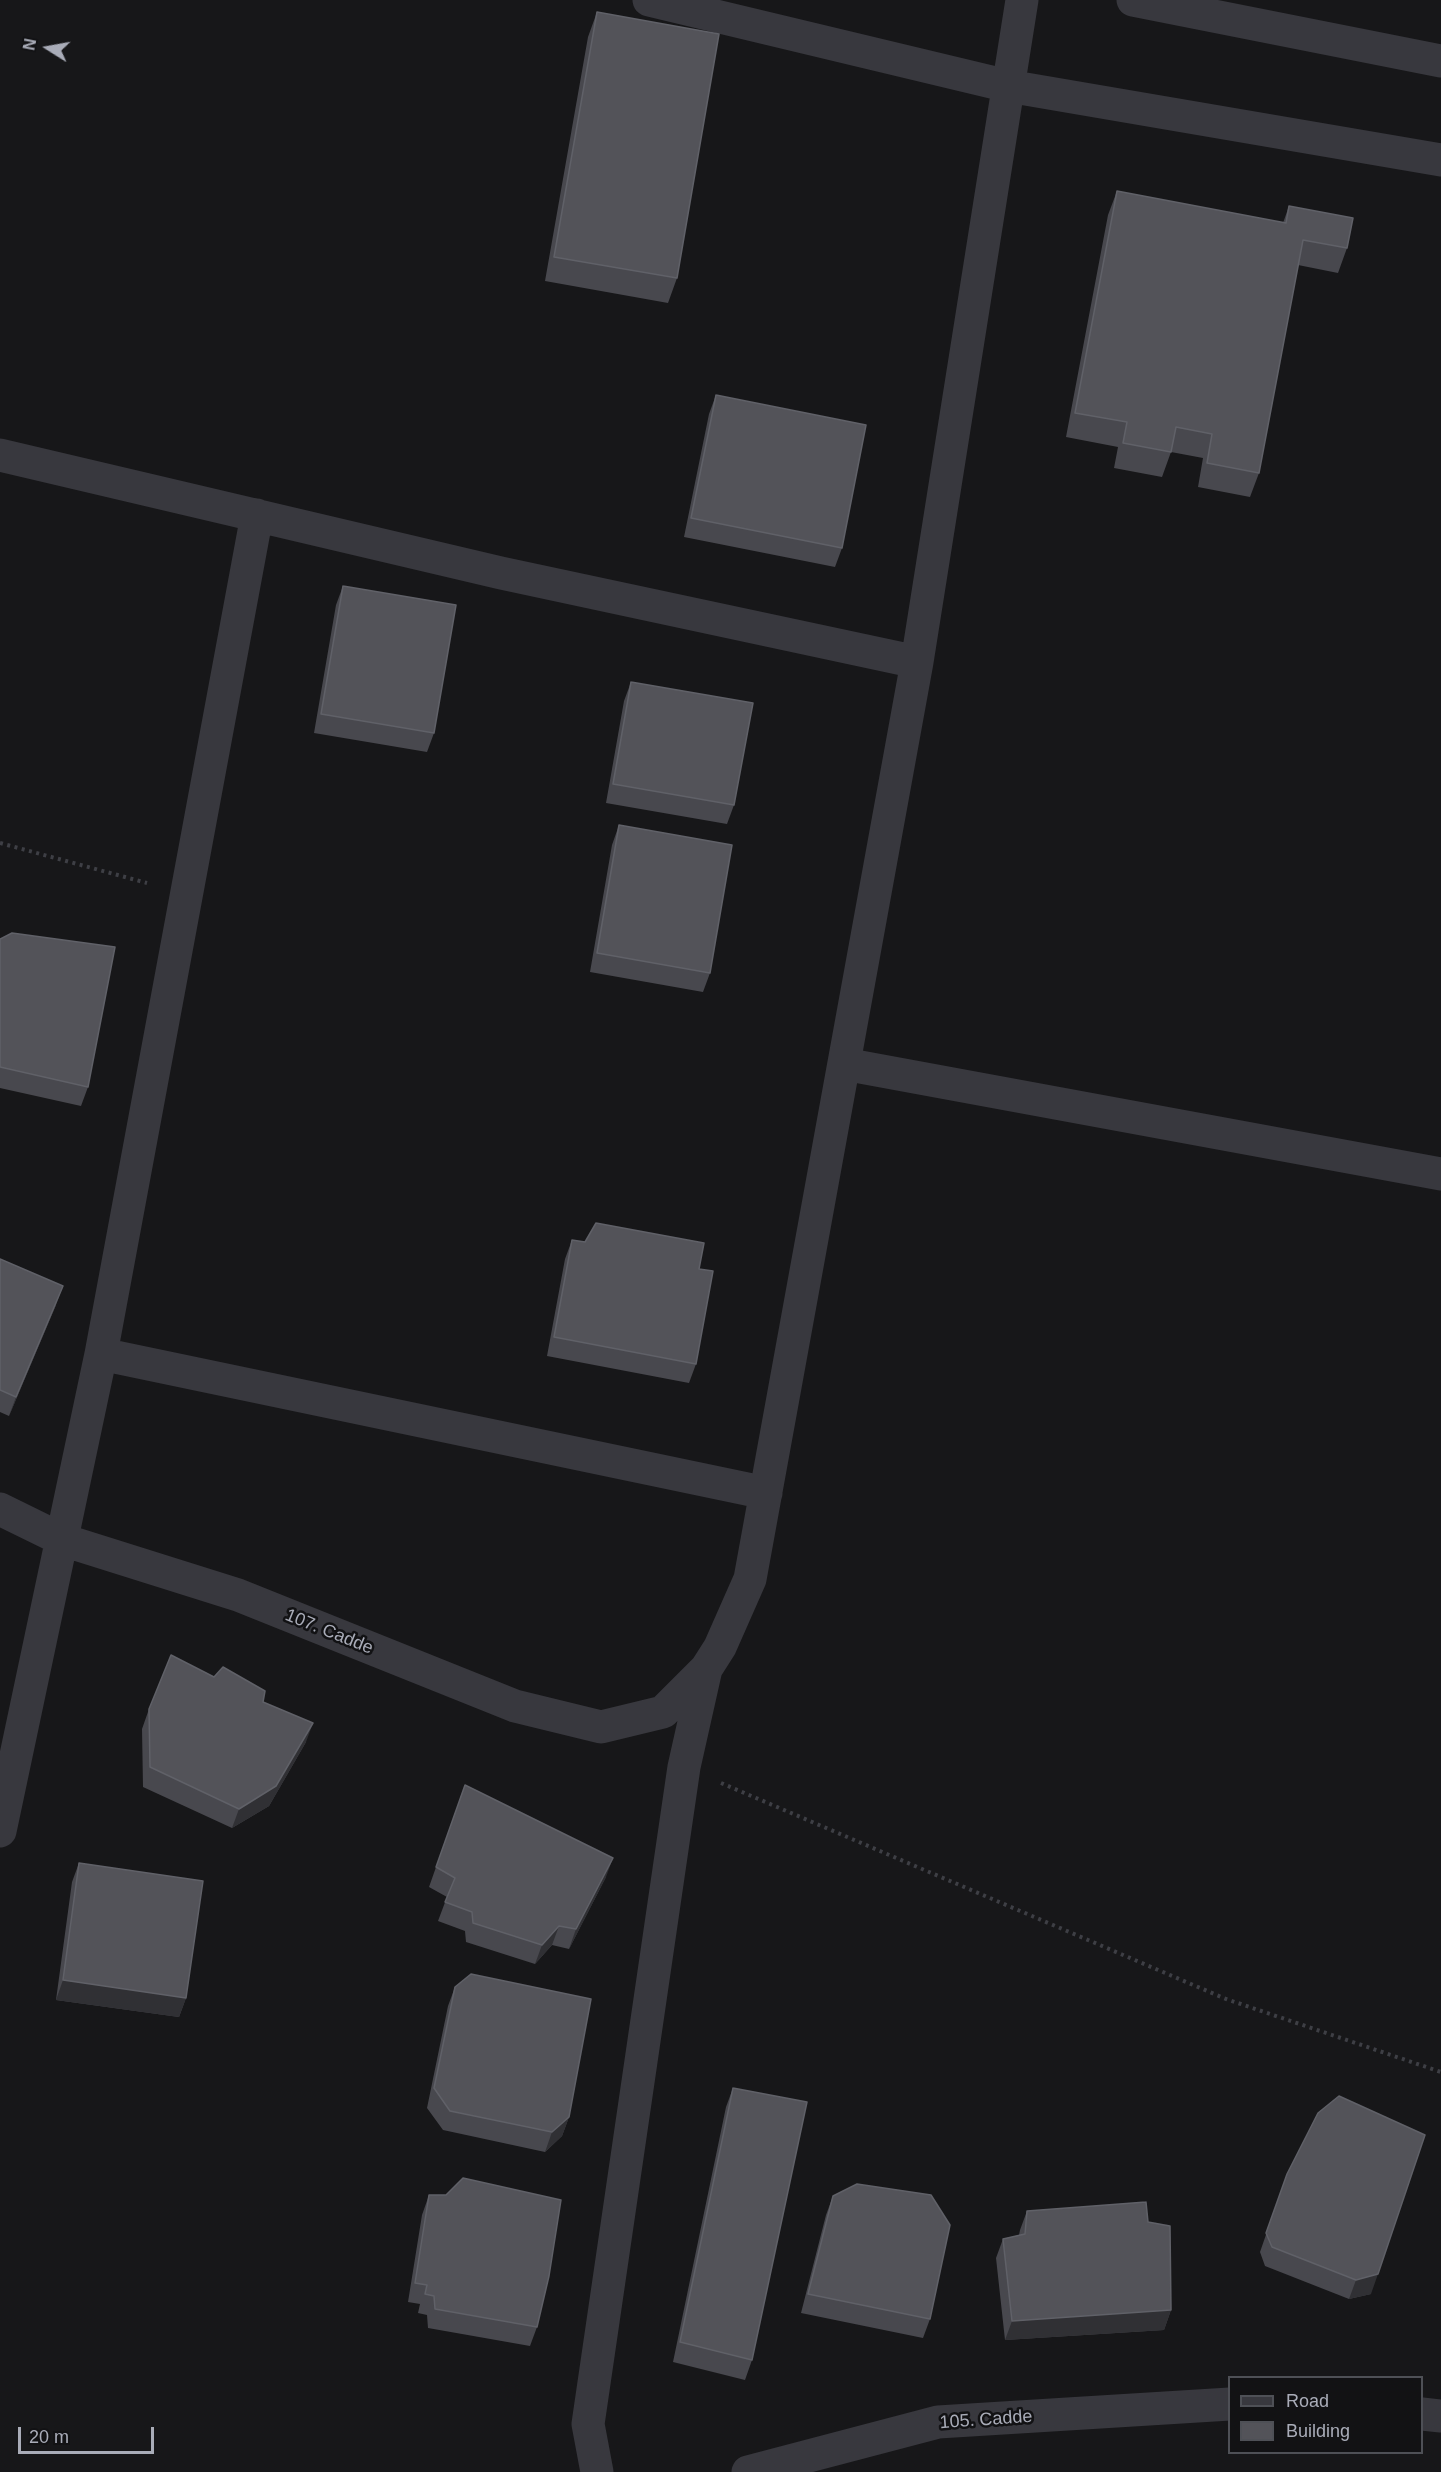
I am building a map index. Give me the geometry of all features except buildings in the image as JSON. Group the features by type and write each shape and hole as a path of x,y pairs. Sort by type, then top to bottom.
{"street":[{"path":"649,0 1008,86 1441,160"},
{"path":"597,2472 588,2424 684,1767 706,1669 720,1647 750,1579 917,662 1022,0"},
{"path":"1133,0 1441,61"},
{"path":"0,455 501,573 917,662"},
{"path":"0,1831 101,1354 258,515"},
{"path":"844,1064 1441,1174"},
{"path":"101,1354 766,1492"},
{"name":"107. Cadde","path":"0,1509 63,1540 237,1595 515,1706 601,1727 663,1712 706,1669"},
{"name":"105. Cadde","path":"748,2472 938,2422 1228,2404"},
{"path":"1423,2414 1441,2416"}],"path":[{"path":"0,843 186,893"},
{"path":"684,1767 1226,1999 1441,2072"}]}
